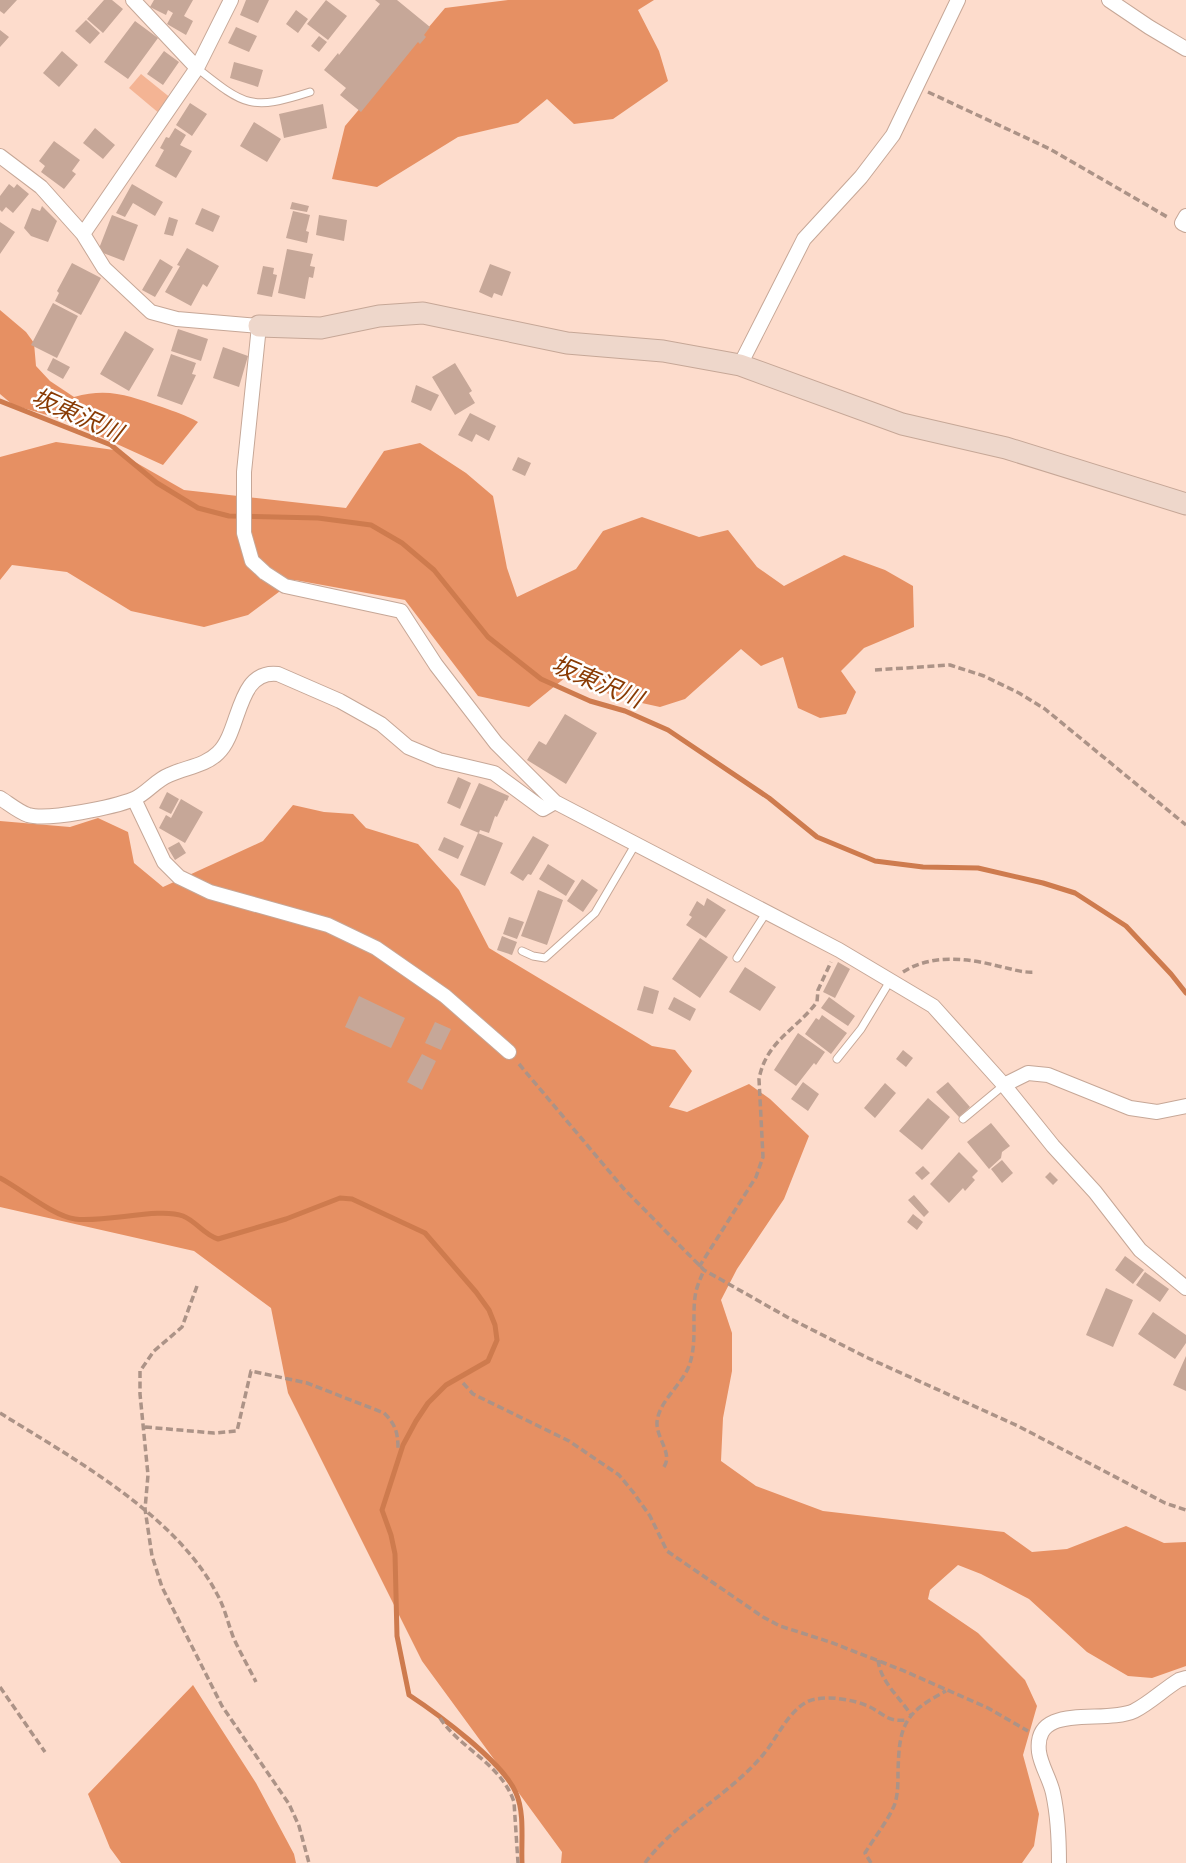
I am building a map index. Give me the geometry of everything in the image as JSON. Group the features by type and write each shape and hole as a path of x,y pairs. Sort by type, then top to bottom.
{"street":[{"path":"133,0 197,68"},
{"path":"83,234 197,68 231,0"},
{"path":"740,365 804,239 861,177 892,135 958,0"},
{"path":"1110,0 1186,49"},
{"path":"0,156 41,187 83,234 104,268 151,312 177,319 321,328 379,316 423,313 567,343 663,351 740,365 902,424 1006,448 1186,503"},
{"path":"259,326 244,472 244,533 253,561 285,586 401,611 436,666 496,743 555,802 839,950 933,1006 1004,1085 1052,1146 1095,1192 1140,1250 1186,1288"},
{"path":"0,798 28,815 63,817 134,799 167,775 204,762 222,750 249,688 259,676 269,673 278,674 340,701 381,724 408,747 439,760 494,773 543,809 555,802"},
{"path":"134,799 164,862 179,877 221,895 328,925 376,948 445,996 509,1052"},
{"path":"1004,1085 1028,1073 1048,1075 1130,1108 1157,1112 1186,1106"},
{"path":"1059,1863 1058,1824 1053,1793 1039,1755 1039,1738 1048,1724 1063,1718 1104,1718 1134,1711 1186,1678"}],"lane":[{"path":"197,68 233,97 250,104 277,103 310,92"},
{"path":"522,951 545,958 558,948 595,913 635,845"},
{"path":"737,958 766,913"},
{"path":"836,1059 861,1029 890,981"},
{"path":"963,1119 1004,1085"}],"path":[{"path":"917,86 1050,149 1167,217 1185,221"},
{"path":"875,670 950,666 984,676 1019,693 1045,709 1186,825"},
{"path":"699,1267 756,1177 763,1157 759,1079 761,1069 777,1040 817,1002 818,990 839,950"},
{"path":"890,981 912,966 941,959 967,959 1022,973 1035,972"},
{"path":"509,1052 624,1189 699,1267 786,1317 868,1358 1018,1426 1165,1503 1186,1510"},
{"path":"664,1468 668,1455 657,1429 658,1412 689,1366 695,1338 696,1291 704,1270"},
{"path":"197,1286 182,1326 154,1351 140,1371 148,1475 145,1510 152,1556 162,1587 222,1706 289,1804 299,1826 309,1863"},
{"path":"145,1427 214,1433 237,1431 251,1371 307,1383 384,1413 393,1422 398,1435 398,1448"},
{"path":"463,1383 473,1394 569,1441 619,1475 650,1517 667,1551 731,1596 780,1626 878,1660 988,1708 1039,1738"},
{"path":"0,1413 64,1453 145,1510 177,1539 217,1592 228,1616 233,1637 256,1682"},
{"path":"878,1660 884,1681 900,1697 911,1715"},
{"path":"0,1687 45,1752"},
{"path":"871,1863 865,1853 894,1805 898,1785 899,1740 907,1720 919,1705 947,1690"},
{"path":"645,1863 672,1831 746,1772 804,1703 813,1699 831,1698 863,1704 890,1720 907,1720"},
{"path":"440,1718 500,1777 511,1792 518,1863"}],"shaded area":[{"path":"508,0 654,0 638,10 659,51 668,81 613,119 574,124 547,99 518,123 458,137 377,187 332,179 345,126 445,8"},
{"path":"141,74 172,99 160,114 129,88"},
{"path":"0,310 26,332 34,343 36,366 50,381 74,397 98,393 119,394 185,415 198,422 163,465 64,420 13,405 0,394"},
{"path":"56,442 114,450 184,490 346,508 384,451 420,443 466,473 493,496 507,568 517,597 576,569 603,531 642,517 699,537 728,530 757,567 784,586 844,555 885,570 913,586 914,627 864,648 841,671 856,692 846,714 820,718 798,708 783,657 761,666 741,649 685,699 660,707 619,698 566,677 529,707 478,696 405,600 295,580 248,615 204,627 131,611 67,572 12,565 0,580 0,457"},
{"path":"293,805 324,812 353,814 366,828 418,844 459,890 489,948 652,1046 675,1050 692,1071 669,1107 687,1112 749,1084 770,1099 809,1136 784,1199 737,1269 721,1300 732,1333 732,1371 723,1418 721,1461 756,1486 823,1511 1004,1532 1032,1552 1067,1549 1126,1526 1164,1543 1186,1542 1186,1666 1152,1678 1128,1676 1087,1652 1029,1599 981,1574 958,1565 930,1590 928,1599 978,1633 1025,1680 1037,1706 1023,1755 1039,1814 1034,1846 1022,1863 561,1863 562,1852 422,1661 288,1393 271,1308 194,1251 0,1207 0,821 70,827 98,818 128,832 134,863 163,887 263,841"},
{"path":"193,1685 256,1783 294,1854 296,1863 121,1863 110,1848 88,1794"}],"building":[{"path":"0,0 17,0 4,14 0,11"},
{"path":"104,0 112,0 123,9 103,33 87,19"},
{"path":"154,0 193,0 184,16 193,21 186,35 167,24 173,13 168,10 166,15 150,7"},
{"path":"246,0 269,0 258,23 240,15"},
{"path":"326,0 347,16 328,40 307,24"},
{"path":"375,0 397,0 430,27 424,35 426,37 420,44 418,42 361,112 340,95 346,88 324,70 380,4"},
{"path":"296,10 308,19 298,33 286,24"},
{"path":"86,20 100,33 90,44 75,31"},
{"path":"135,21 158,38 128,79 104,62"},
{"path":"236,27 257,36 249,52 228,43"},
{"path":"0,30 9,37 0,47"},
{"path":"319,36 327,42 319,52 311,46"},
{"path":"62,51 78,65 59,87 43,73"},
{"path":"164,51 179,62 163,85 147,74"},
{"path":"234,62 263,70 258,87 230,78"},
{"path":"190,103 207,114 192,136 176,125"},
{"path":"323,104 327,128 284,138 279,114"},
{"path":"254,122 281,139 267,162 240,146"},
{"path":"95,128 115,145 103,159 83,143"},
{"path":"175,128 186,135 180,145 192,151 176,178 155,166 164,150 160,148"},
{"path":"54,141 80,160 72,171 76,174 64,189 41,172 45,166 39,161"},
{"path":"9,184 14,188 17,184 29,194 13,213 6,207 2,212 0,210 0,196"},
{"path":"132,184 163,202 155,216 133,203 125,217 116,213"},
{"path":"292,202 309,206 307,212 290,209"},
{"path":"42,206 57,221 48,242 31,236 24,228 32,208 40,211"},
{"path":"202,208 220,216 213,232 195,224"},
{"path":"293,211 310,215 306,231 309,232 307,243 286,238"},
{"path":"112,215 138,225 124,261 98,251"},
{"path":"319,215 347,220 344,241 316,235"},
{"path":"169,217 178,220 173,236 164,234"},
{"path":"0,222 15,232 0,254"},
{"path":"187,248 219,266 207,287 203,284 191,306 165,292"},
{"path":"287,249 313,254 310,266 315,267 313,278 309,277 305,299 278,293"},
{"path":"160,259 173,267 155,297 142,290"},
{"path":"72,263 101,278 81,315 55,301 59,293 57,291"},
{"path":"490,264 511,272 502,296 494,293 492,298 479,292"},
{"path":"263,266 274,268 273,274 277,275 272,297 257,294"},
{"path":"53,303 78,316 57,358 31,345"},
{"path":"178,329 208,339 201,361 171,351"},
{"path":"125,331 154,349 129,391 100,374"},
{"path":"223,347 248,356 239,387 213,378"},
{"path":"171,354 196,363 192,374 196,375 182,405 157,396"},
{"path":"53,358 70,367 63,379 47,370"},
{"path":"455,363 472,391 469,393 475,403 455,415 432,377"},
{"path":"416,385 439,395 431,411 411,402"},
{"path":"470,413 496,426 489,441 476,434 472,442 458,435"},
{"path":"518,457 531,463 525,476 512,470"},
{"path":"565,714 597,733 566,784 527,760 539,741 546,745"},
{"path":"458,777 471,783 460,809 447,803"},
{"path":"479,783 509,796 497,817 495,816 489,833 480,830 479,833 460,825"},
{"path":"167,792 179,799 171,814 159,808"},
{"path":"181,799 203,812 185,843 159,828 166,815 171,818"},
{"path":"478,833 503,843 485,886 460,875"},
{"path":"533,836 549,845 531,875 528,874 523,881 510,873"},
{"path":"444,837 464,846 458,859 438,850"},
{"path":"179,842 186,853 175,860 168,848"},
{"path":"548,864 575,881 566,896 539,879"},
{"path":"582,879 598,890 583,912 567,901"},
{"path":"538,890 563,900 547,945 521,936"},
{"path":"707,898 726,910 706,938 686,925 692,917 689,915 697,901 704,906"},
{"path":"509,917 524,922 517,939 503,934"},
{"path":"502,936 517,942 512,955 497,950"},
{"path":"700,938 728,957 700,998 672,979"},
{"path":"838,962 850,969 835,998 823,992"},
{"path":"745,967 776,987 760,1011 729,992"},
{"path":"644,986 659,991 653,1014 637,1010"},
{"path":"359,996 405,1018 391,1048 345,1027"},
{"path":"674,997 696,1009 690,1021 668,1009"},
{"path":"829,997 855,1016 848,1026 821,1008"},
{"path":"822,1015 847,1033 831,1054 805,1034 816,1018 819,1020"},
{"path":"435,1022 451,1029 441,1050 425,1043"},
{"path":"798,1033 825,1052 796,1086 774,1070"},
{"path":"903,1050 913,1058 906,1067 896,1059"},
{"path":"422,1054 436,1061 422,1090 407,1082"},
{"path":"803,1082 819,1094 808,1111 791,1099"},
{"path":"948,1082 970,1107 959,1117 936,1092"},
{"path":"885,1083 896,1093 875,1118 864,1108"},
{"path":"928,1098 950,1117 922,1150 899,1131"},
{"path":"991,1123 1010,1146 989,1169 967,1142"},
{"path":"959,1152 978,1171 972,1177 975,1180 949,1203 930,1184"},
{"path":"1002,1160 1013,1173 1002,1183 991,1169"},
{"path":"923,1166 930,1173 922,1180 915,1173"},
{"path":"1050,1172 1058,1180 1053,1185 1045,1177"},
{"path":"914,1195 929,1212 924,1217 908,1200"},
{"path":"913,1214 923,1222 917,1230 907,1222"},
{"path":"1125,1256 1144,1270 1133,1284 1115,1270"},
{"path":"1145,1272 1169,1289 1160,1302 1136,1285"},
{"path":"1106,1288 1133,1300 1113,1347 1086,1335"},
{"path":"1153,1312 1186,1335 1186,1343 1175,1359 1138,1334"},
{"path":"1186,1356 1186,1391 1173,1385"}],"waterway":[{"name":"坂東沢川","path":"0,401 111,445 157,483 198,508 229,516 318,518 371,525 402,543 434,570 488,637 541,679 590,701 625,711 668,730 769,798 817,837 875,861 923,867 978,868 1075,893 1126,926 1186,993"},
{"path":"0,1178 66,1217 87,1220 173,1214 188,1218 218,1239 286,1219 340,1198 352,1199 425,1233 476,1292 489,1310 495,1325 497,1340 488,1361 446,1385 428,1403 403,1445 382,1510 395,1554 397,1636 409,1695 468,1739 509,1781 521,1809 522,1863"}]}
